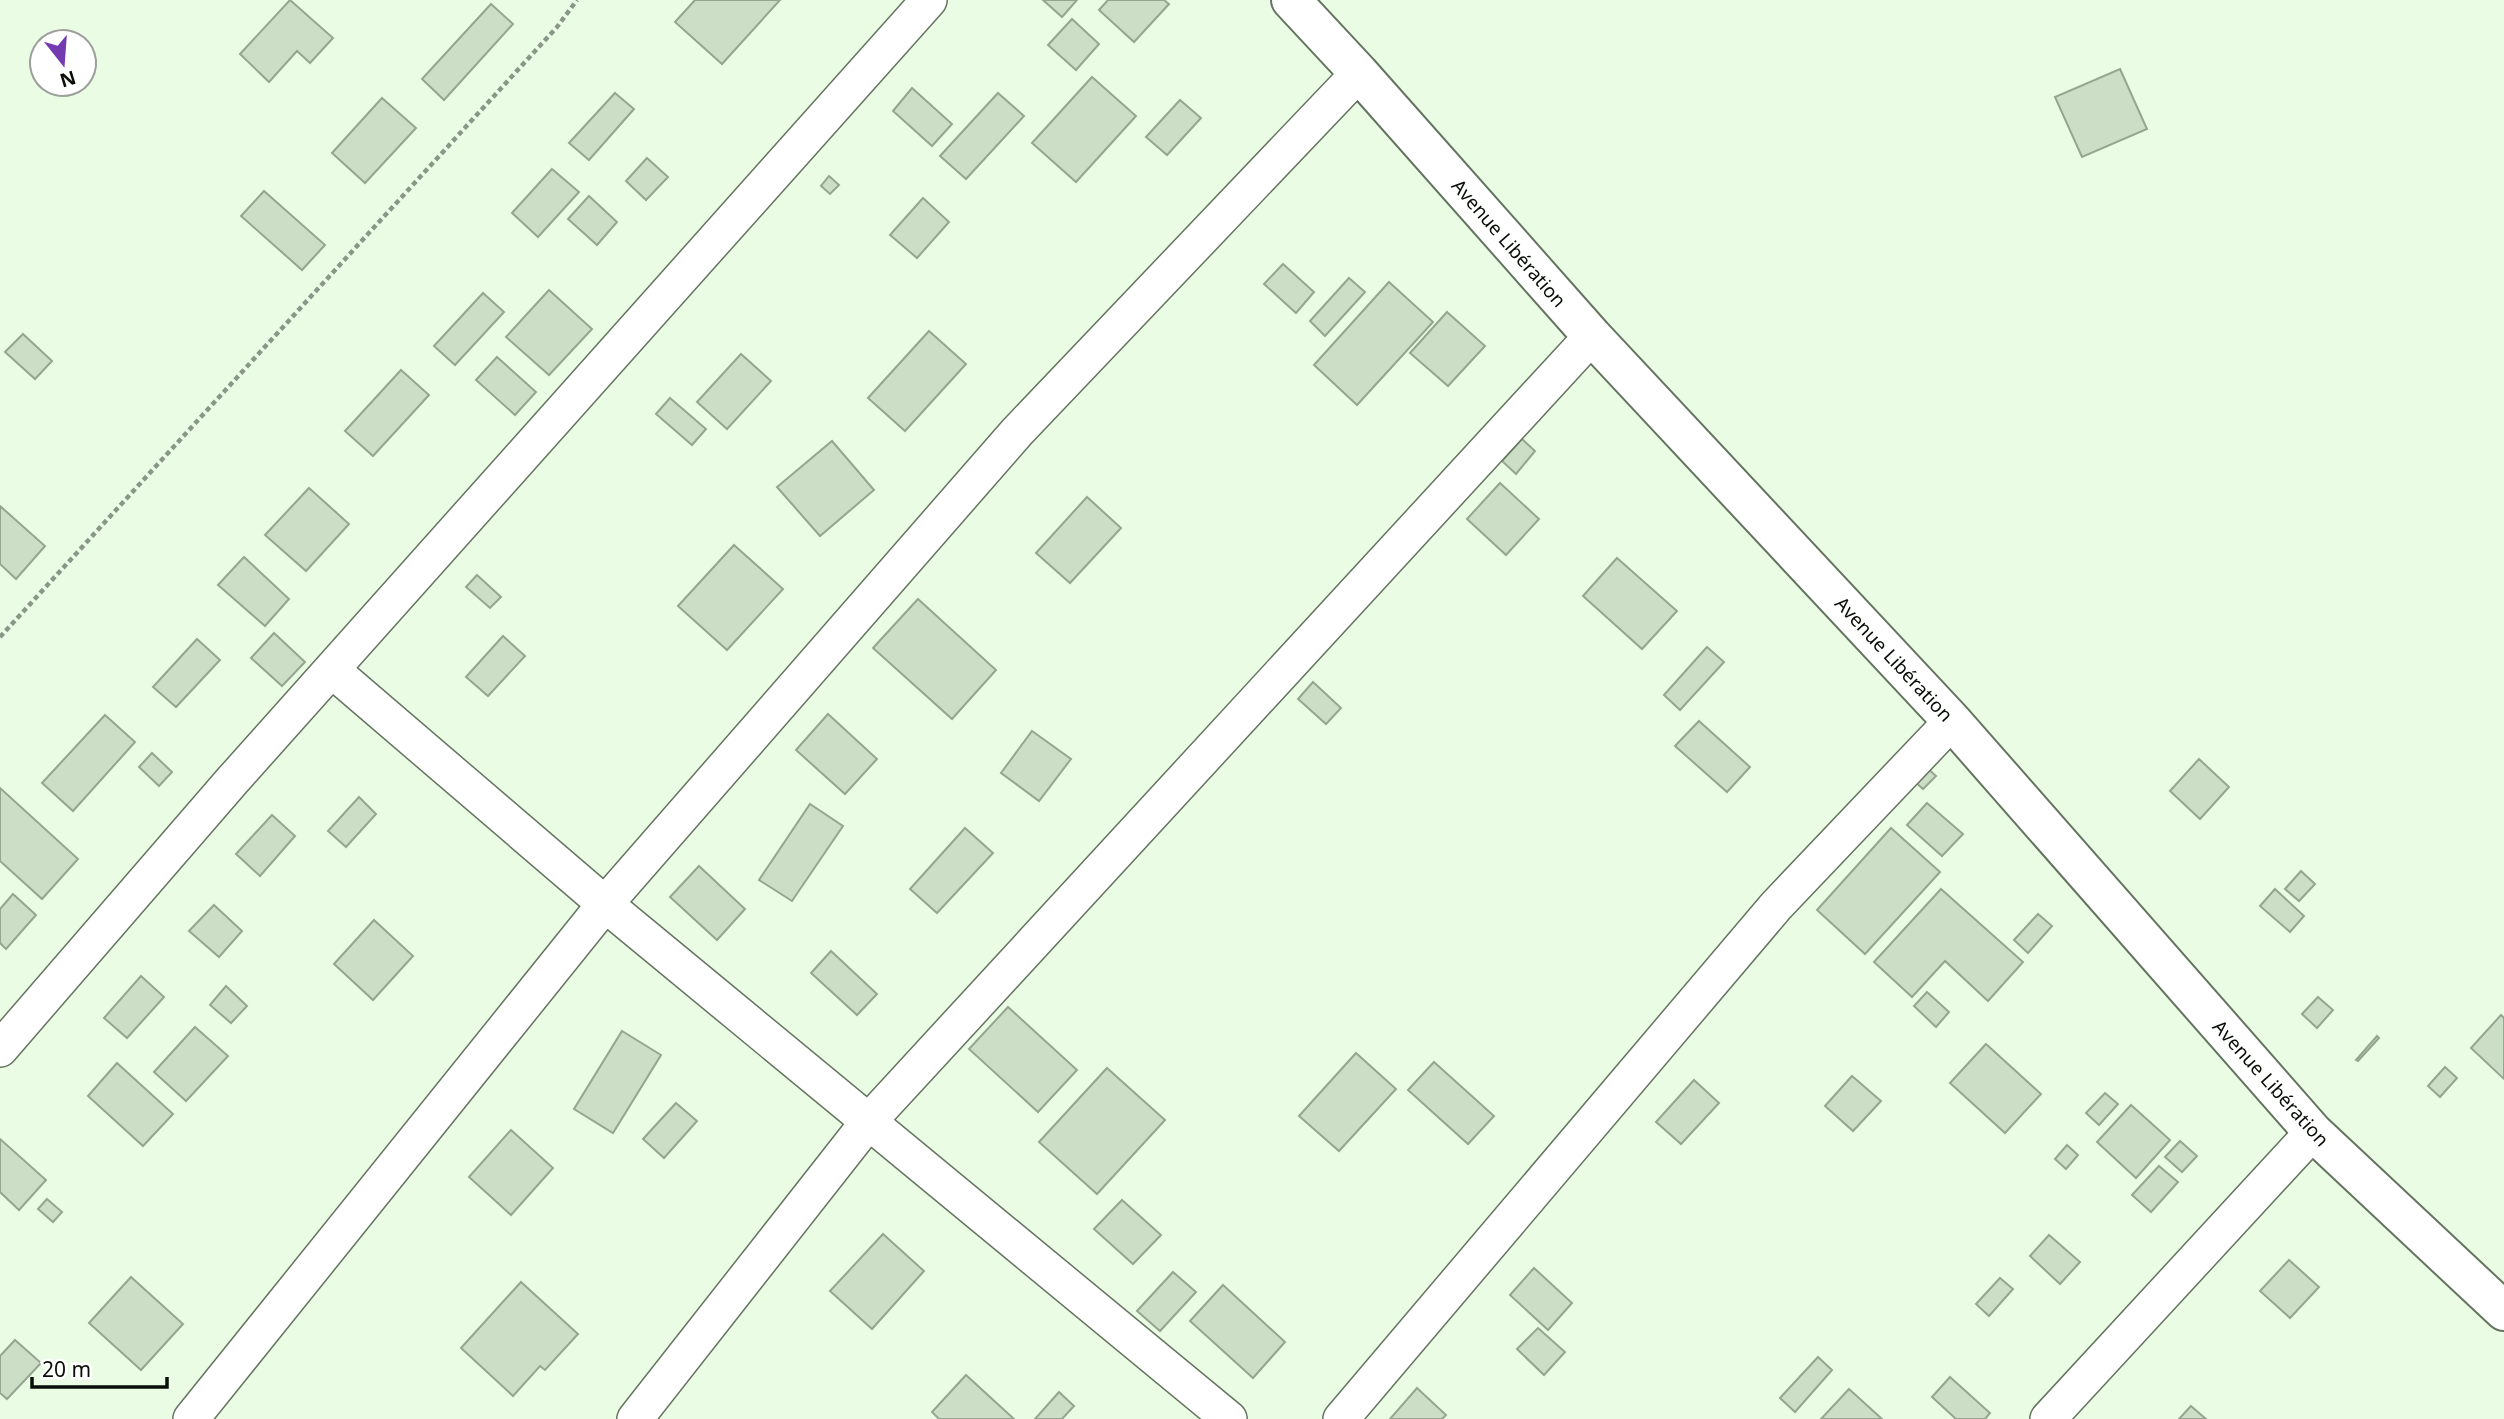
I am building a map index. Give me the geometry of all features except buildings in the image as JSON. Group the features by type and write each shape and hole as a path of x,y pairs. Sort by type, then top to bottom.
{"street":[{"path":"0,1049 331,670 929,0"},
{"name":"Avenue Libération","path":"1291,0 1592,336 1952,721 2313,1132 2504,1311"},
{"path":"191,1419 605,904 1017,432 1359,73"},
{"path":"635,1419 869,1121 1592,336"},
{"path":"331,670 605,904 1229,1419"},
{"path":"1341,1419 1776,906 1952,721"},
{"path":"2048,1419 2313,1132"}],"path":[{"path":"0,637 558,27 578,0"}]}
